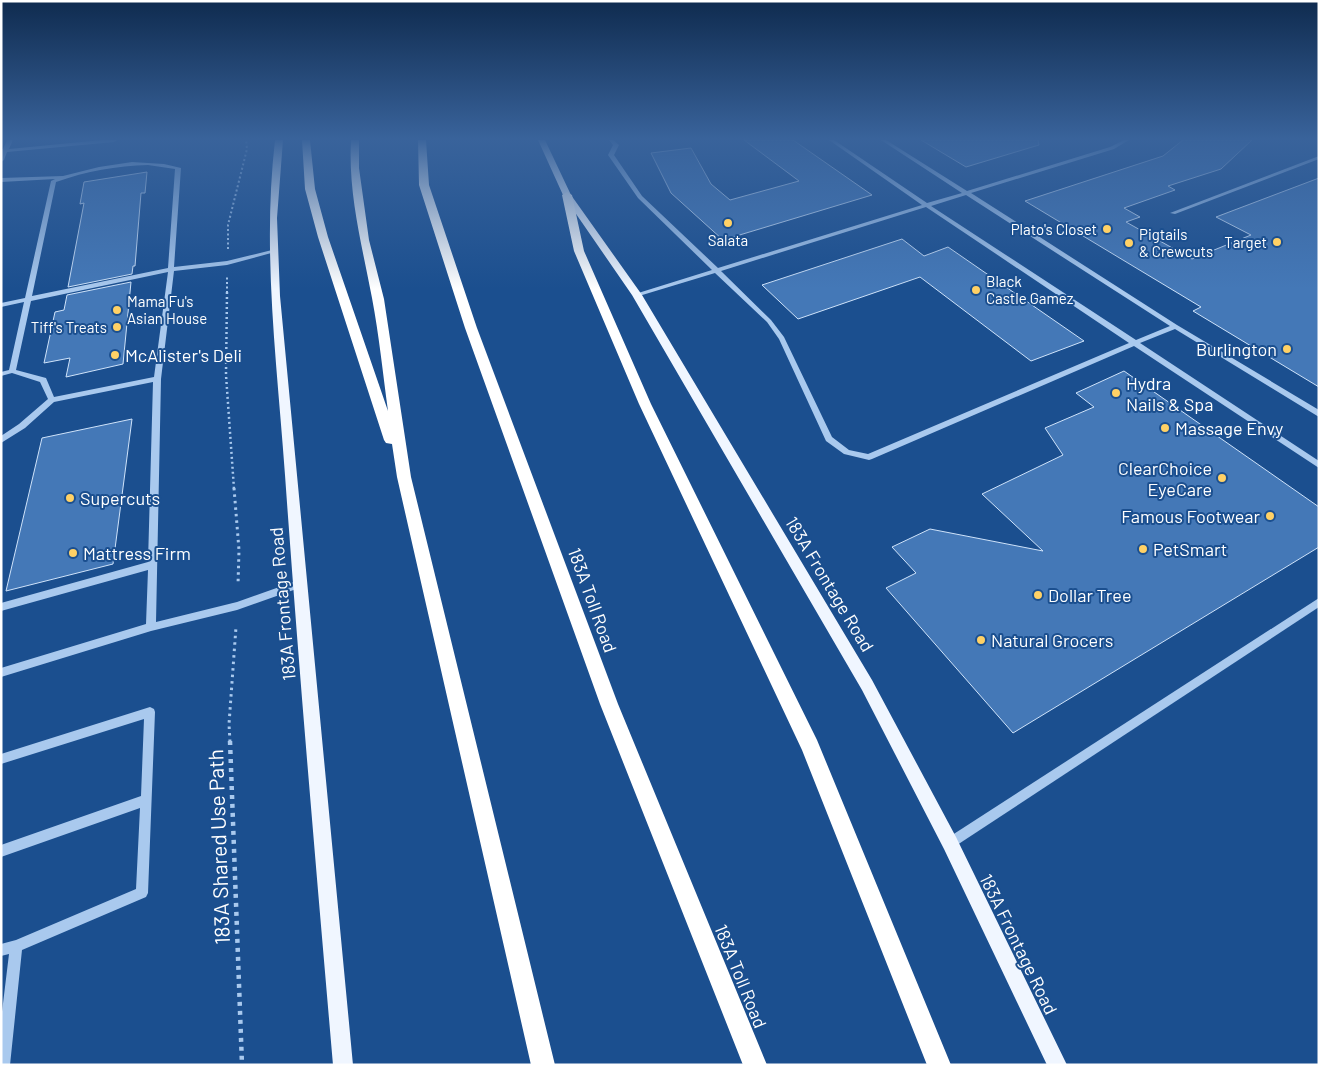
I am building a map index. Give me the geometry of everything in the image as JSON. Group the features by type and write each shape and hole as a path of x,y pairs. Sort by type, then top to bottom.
{"highway":[{"path":"310,190 323,237 404,478"},
{"path":"357,190 378,299 404,478 543,1065"},
{"name":"183A Toll Road","path":"426,190 471,328 609,704 755,1065"},
{"path":"567,195 579,251 645,404 810,746 939,1065"}],"main road":[{"name":"183A Frontage Road","path":"276,190 272,252 299,584 343,1065"},
{"name":"183A Frontage Road","path":"565,190 638,295 867,685 950,844 1057,1065"}],"lane":[{"path":"12,371 52,190"},
{"path":"151,627 157,379 171,269 176,190"},
{"path":"635,190 716,271 769,320 782,339 830,439 847,452 870,457 1175,326"},
{"path":"905,190 1319,465"},
{"path":"962,190 1175,326 1319,414"},
{"path":"638,295 973,190"},
{"path":"1173,213 1234,190"},
{"path":"1,305 171,269 227,262 272,252"},
{"path":"1,374 12,371 43,380 52,400"},
{"path":"1,440 22,426 52,400 157,379"},
{"path":"1,607 152,565"},
{"path":"1,673 151,627 237,606 299,584"},
{"path":"950,844 1319,602"},
{"path":"1,759 150,712 142,893 16,946 1,950"},
{"path":"1,852 146,800"},
{"path":"3,1065 16,946"}],"path":[{"path":"228,254 228,225 237,190"},
{"path":"227,271 226,375 239,550 238,585"},
{"name":"183A Shared Use Path","path":"236,627 229,724 242,1065"}],"building":[{"path":"83,190 145,190 145,193 141,193 135,266 133,266 132,274 68,287 84,203 80,204"},
{"path":"669,190 718,190 730,200 767,190 864,190 872,195 723,240"},
{"path":"1060,190 1175,190 1124,208 1140,217 1126,222 1192,259 1251,235 1216,217 1288,190 1319,190 1319,387 1193,311 1201,307 1025,201"},
{"path":"902,239 924,256 948,247 1084,341 1031,361 920,277 798,319 762,285"},
{"path":"131,282 123,364 66,377 70,358 44,363 55,312 64,310 67,295"},
{"path":"1124,371 1319,507 1319,547 1013,733 886,588 916,573 892,547 930,529 1043,551 982,494 1063,455 1045,428 1094,407 1076,393"},
{"path":"132,419 113,564 6,591 42,438"}],"place":[{"name":"Salata","path":"728,223"},
{"name":"Plato's Closet","path":"1107,229"},
{"name":"Target","path":"1277,242"},
{"name":"Pigtails & Crewcuts","path":"1129,243"},
{"name":"Black Castle Gamez","path":"976,290"},
{"name":"Mama Fu's Asian House","path":"117,310"},
{"name":"Tiff's Treats","path":"117,327"},
{"name":"Burlington","path":"1287,349"},
{"name":"McAlister's Deli","path":"115,355"},
{"name":"Hydra Nails & Spa","path":"1116,393"},
{"name":"Massage Envy","path":"1165,428"},
{"name":"ClearChoice EyeCare","path":"1222,478"},
{"name":"Supercuts","path":"70,498"},
{"name":"Famous Footwear","path":"1270,516"},
{"name":"PetSmart","path":"1143,549"},
{"name":"Mattress Firm","path":"73,553"},
{"name":"Dollar Tree","path":"1038,595"},
{"name":"Natural Grocers","path":"981,640"}]}
